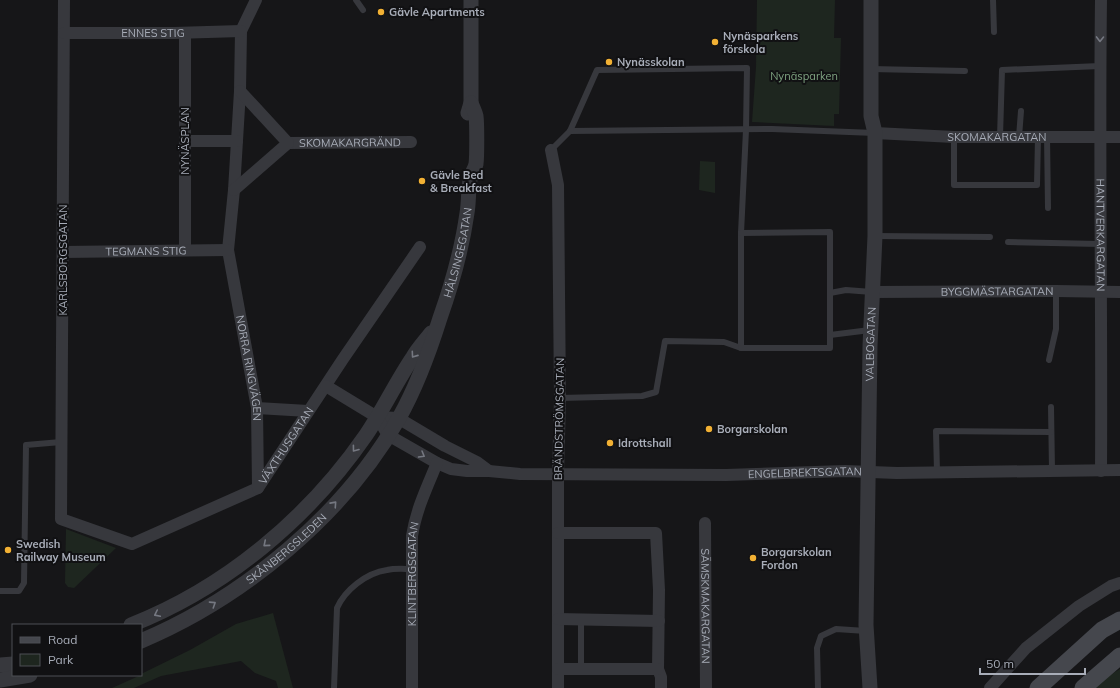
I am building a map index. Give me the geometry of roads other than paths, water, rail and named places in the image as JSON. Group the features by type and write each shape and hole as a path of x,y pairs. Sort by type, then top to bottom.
{"main road":[{"path":"1038,688 1102,630 1120,620"},
{"path":"1083,688 1120,656"}],"street":[{"name":"KARLSBORGSGATAN","path":"61,519 64,0"},
{"path":"228,250 234,190 240,91 241,31 256,0"},
{"name":"HÄLSINGEGATAN","path":"398,418 426,362 460,251 469,200 470,179 466,162 467,117 471,104 471,0"},
{"name":"VALBOGATAN","path":"870,688 866,631 871,330 875,236 875,133 871,116 871,0"},
{"name":"HANTVERKARGATAN","path":"1101,0 1099,137 1102,292 1102,470"},
{"name":"ENNES STIG","path":"64,32 185,33 241,31"},
{"name":"NYNÄSPLAN","path":"185,33 185,250"},
{"path":"234,190 288,143 240,91"},
{"name":"SKOMAKARGATAN","path":"875,133 954,137 1120,137"},
{"path":"185,141 237,141"},
{"name":"SKOMAKARGRÄND","path":"288,143 412,142"},
{"name":"BRÄNDSTRÖMSGATAN","path":"551,150 558,185 560,398 558,474 558,688"},
{"name":"VÄXTHUSGATAN","path":"61,519 132,544 258,488 308,411 420,247"},
{"name":"TEGMANS STIG","path":"63,252 228,250"},
{"name":"NORRA RINGVÄGEN","path":"228,250 257,408 258,488"},
{"name":"BYGGMÄSTARGATAN","path":"873,292 1120,292"},
{"name":"HÄLSINGEGATAN","path":"377,417 413,356 438,324"},
{"path":"326,386 377,417"},
{"path":"257,408 308,411"},
{"name":"ENGELBREKTSGATAN","path":"377,417 388,435 437,464 451,469 467,471 489,471 520,474 726,475 1120,470"},
{"name":"ENGELBREKTSGATAN","path":"377,417 398,418 445,446 477,462 489,471"},
{"name":"SKÅNBERGSLEDEN","path":"134,624 156,615 198,592 268,543 296,517 328,482 365,436 377,417"},
{"name":"SKÅNBERGSLEDEN","path":"142,641 158,634 206,608 252,578 301,538 349,487 374,456 398,418"},
{"name":"KLINTBERGSGATAN","path":"412,688 412,569 414,525 422,499 437,464"},
{"name":"SÄMSKMAKARGATAN","path":"705,523 706,688"},
{"path":"558,534 656,533 659,590 658,669 661,677 661,688"},
{"path":"990,688 1026,648 1078,606 1111,586 1120,584"},
{"path":"558,619 659,621"},
{"path":"558,668 658,669"}],"lane":[{"path":"356,0 363,10"},
{"path":"871,0 877,0"},
{"path":"993,0 994,32"},
{"path":"1000,137 1002,70 1100,66"},
{"path":"551,150 570,131 597,70 747,68 742,233 741,348"},
{"path":"871,69 965,71"},
{"path":"1019,137 1021,111"},
{"path":"570,131 746,130 875,133"},
{"path":"954,137 954,185 1037,185 1043,137"},
{"path":"1043,137 1048,208"},
{"path":"560,398 642,396 656,392 665,341 724,342 741,348 830,348 830,232 742,233"},
{"path":"875,236 990,237"},
{"path":"1008,242 1100,244"},
{"path":"830,293 846,290 873,292"},
{"path":"1049,360 1056,329 1056,291"},
{"path":"830,335 871,330"},
{"path":"1051,407 1052,470"},
{"path":"937,472 936,431 1051,432"},
{"path":"0,591 19,591 24,582 26,444 61,442"},
{"path":"334,688 336,614 340,600 355,586 375,574 387,570 412,569"},
{"path":"581,619 581,668"},
{"path":"818,688 817,648 821,636 836,630 866,631"}],"place":[{"name":"Gävle Apartments","path":"381,12"},
{"name":"Nynäsparkens förskola","path":"715,42"},
{"name":"Nynässkolan","path":"609,62"},
{"name":"Gävle Bed & Breakfast","path":"422,181"},
{"name":"Borgarskolan","path":"709,429"},
{"name":"Idrottshall","path":"610,443"},
{"name":"Swedish Railway Museum","path":"8,550"},
{"name":"Borgarskolan Fordon","path":"753,558"}],"park label":[{"name":"Nynäsparken","path":"804,76"}]}
